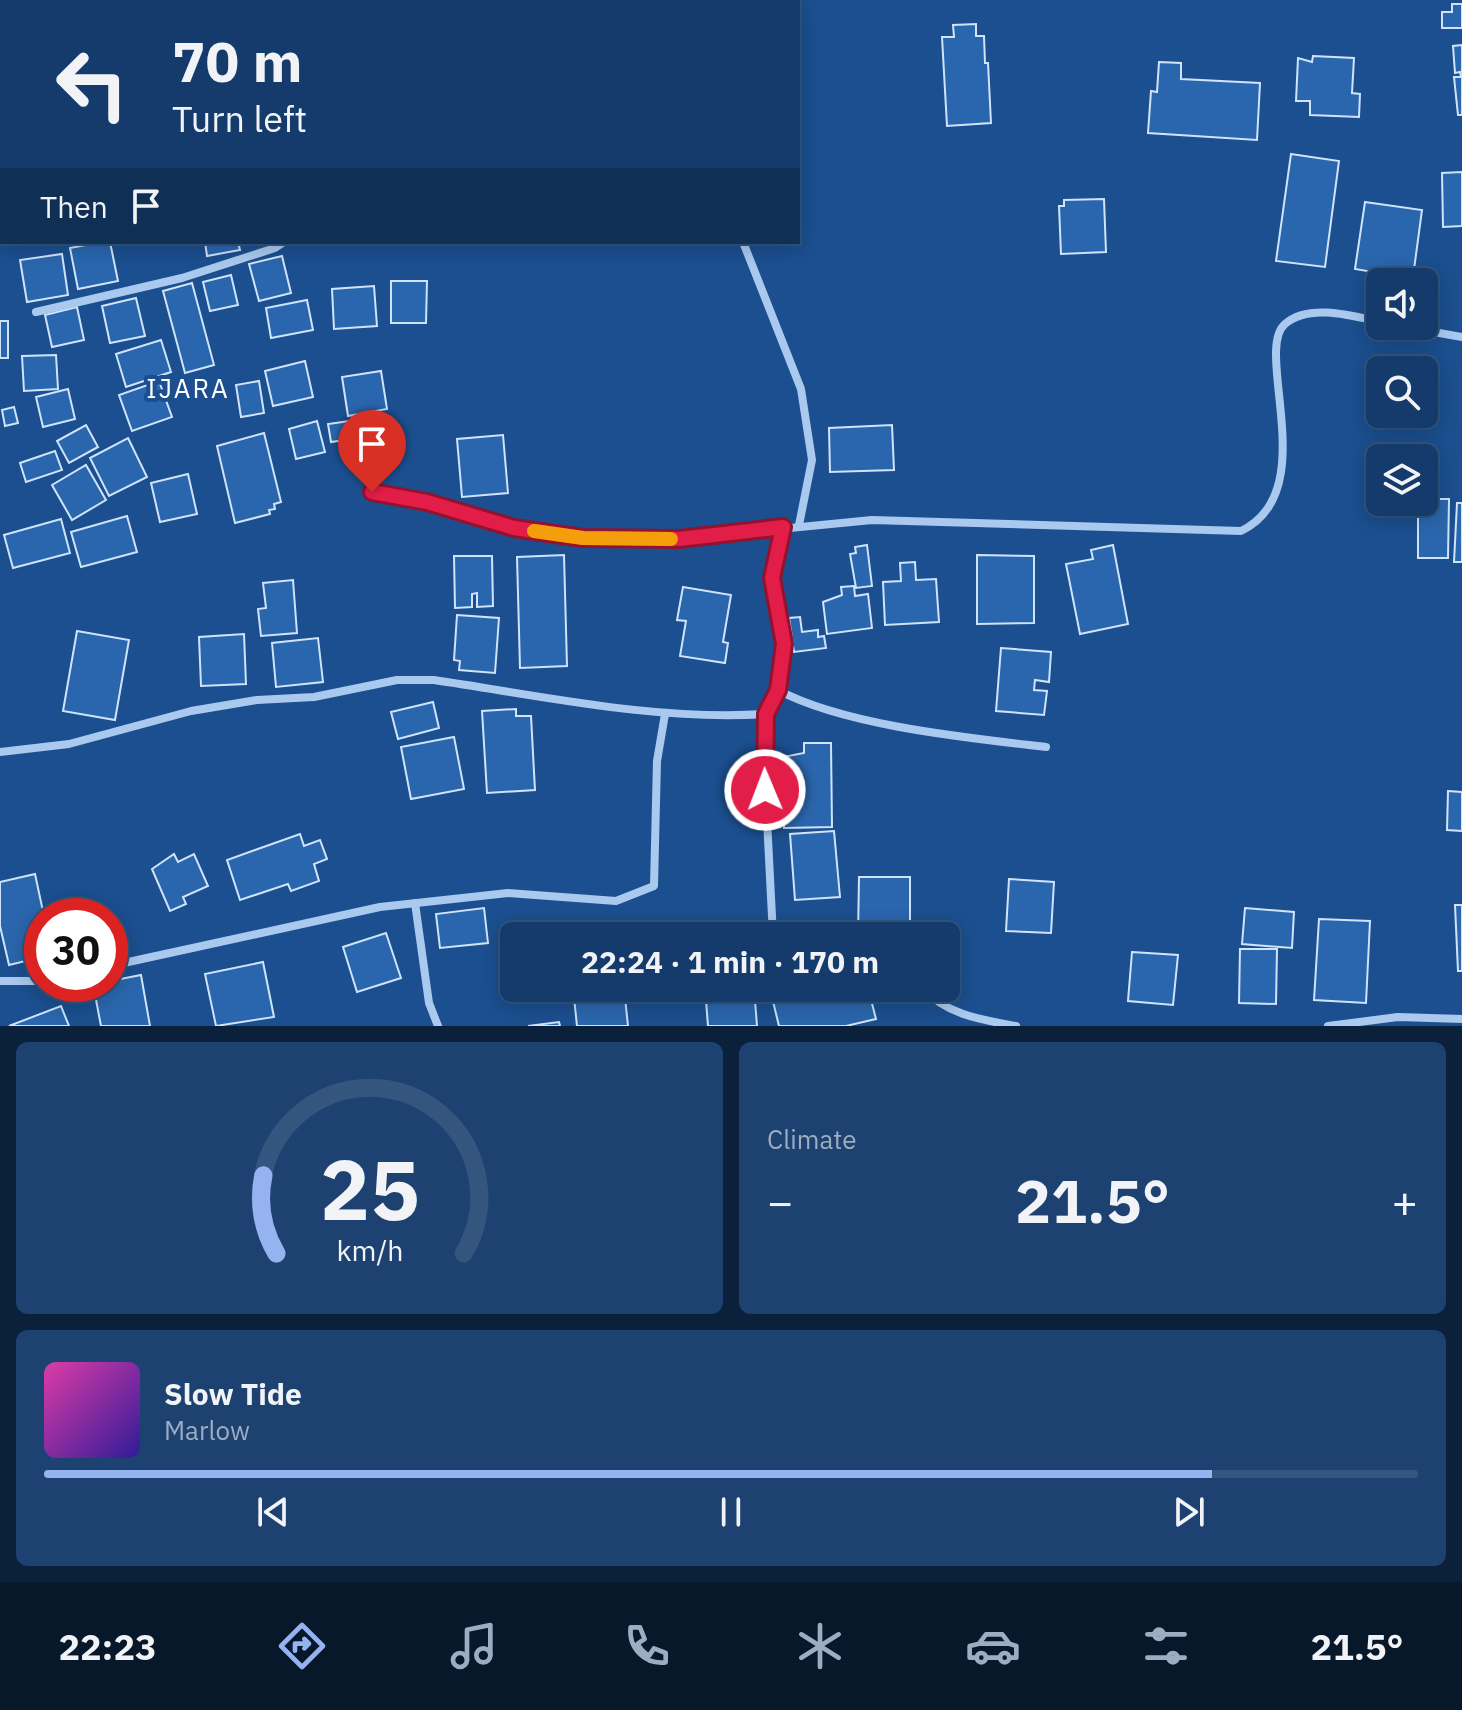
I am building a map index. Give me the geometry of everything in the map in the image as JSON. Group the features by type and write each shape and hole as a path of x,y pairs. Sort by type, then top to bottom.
{"street":[{"path":"36,312 182,278 281,244"},
{"path":"744,244 801,389 812,460 799,525"},
{"path":"372,492 427,502 514,528 583,538 679,539 872,520 1241,531 1260,522 1274,501 1281,465 1283,410 1275,357 1278,334 1284,324 1303,315 1337,313 1366,319"},
{"path":"1438,333 1462,337"},
{"path":"772,922 764,761 766,714 778,690 784,644 772,578 783,527"},
{"path":"0,752 69,744 191,711 257,700 314,697 397,680 434,680 665,714 718,717 766,714"},
{"path":"778,690 797,699 872,719 1046,747"},
{"path":"128,962 288,925 415,903 508,893 616,901 654,886 657,761 665,714"},
{"path":"415,903 429,1003 438,1026"},
{"path":"0,981 24,981"},
{"path":"941,1002 969,1018 1016,1026"},
{"path":"1328,1026 1398,1017 1462,1019"}],"building":[{"path":"1452,4 1462,4 1462,28 1442,28 1442,12 1452,12"},
{"path":"976,24 976,36 984,36 991,123 947,126 942,37 954,37 953,25"},
{"path":"1462,45 1462,115 1458,115 1454,77 1461,77 1460,72 1455,73 1453,46"},
{"path":"1313,56 1354,58 1352,93 1360,94 1359,117 1310,115 1310,101 1296,101 1298,58 1312,62"},
{"path":"1159,62 1181,63 1181,79 1260,83 1257,140 1148,133 1151,91 1157,92"},
{"path":"1291,154 1339,161 1325,267 1276,261"},
{"path":"1462,172 1462,226 1443,227 1442,173"},
{"path":"1104,199 1106,252 1061,254 1059,206 1064,206 1064,200"},
{"path":"1365,202 1422,210 1414,268 1355,269"},
{"path":"110,244 118,281 78,289 70,248"},
{"path":"205,244 238,244 240,250 207,256"},
{"path":"62,254 68,295 27,302 20,260"},
{"path":"282,256 291,293 259,301 249,264"},
{"path":"231,275 238,305 210,311 203,282"},
{"path":"391,281 427,281 426,323 391,323"},
{"path":"192,283 214,365 185,373 163,291"},
{"path":"374,286 377,326 334,329 332,289"},
{"path":"136,298 145,336 110,343 102,306"},
{"path":"307,300 313,330 271,338 266,308"},
{"path":"77,307 84,340 52,347 45,315"},
{"path":"0,321 8,321 8,358 0,358"},
{"path":"161,340 171,372 126,387 116,354"},
{"path":"56,355 58,389 24,391 22,356"},
{"path":"305,361 313,397 273,406 265,371"},
{"path":"381,371 387,409 348,416 342,377"},
{"path":"159,381 172,417 132,431 119,395"},
{"path":"259,381 264,413 241,417 236,385"},
{"path":"68,389 75,419 43,427 36,397"},
{"path":"14,407 18,423 5,426 2,410"},
{"path":"317,421 325,452 296,459 289,429"},
{"path":"350,421 352,439 331,442 328,424"},
{"path":"86,425 98,447 69,463 57,441"},
{"path":"892,425 894,470 830,472 829,428"},
{"path":"264,433 281,502 274,504 275,509 269,510 270,514 235,523 217,446"},
{"path":"503,435 508,493 462,497 457,439"},
{"path":"128,438 147,477 109,496 90,458"},
{"path":"55,451 62,470 26,482 20,463"},
{"path":"86,465 106,500 72,520 52,485"},
{"path":"188,474 197,514 160,522 151,483"},
{"path":"1438,499 1449,499 1448,558 1418,558 1418,516 1438,516"},
{"path":"1457,503 1462,503 1462,562 1454,562"},
{"path":"127,516 137,552 81,567 71,532"},
{"path":"61,519 70,553 13,568 4,535"},
{"path":"867,545 872,586 856,588 850,554 856,553 855,547"},
{"path":"1113,545 1128,624 1080,634 1066,564 1093,559 1091,550"},
{"path":"564,555 567,666 520,668 517,557"},
{"path":"977,555 1034,556 1034,623 977,624"},
{"path":"454,556 492,556 493,606 477,607 477,593 472,594 472,607 455,608"},
{"path":"915,562 916,580 936,579 939,622 885,625 883,582 901,581 900,563"},
{"path":"293,580 297,633 261,636 258,609 266,608 263,583"},
{"path":"854,586 855,596 868,594 872,628 827,634 823,602 842,595 841,587"},
{"path":"683,587 731,595 723,642 728,643 725,663 680,656 686,621 677,620"},
{"path":"457,615 499,618 495,673 459,670 460,661 454,660"},
{"path":"800,617 802,632 818,630 818,637 824,636 826,648 794,652 789,618"},
{"path":"77,631 129,640 115,720 63,711"},
{"path":"244,634 246,684 201,686 199,637"},
{"path":"318,638 323,682 276,687 272,643"},
{"path":"1001,648 1051,652 1049,682 1035,680 1034,690 1047,691 1044,715 996,711"},
{"path":"433,702 439,728 398,739 391,712"},
{"path":"516,709 516,716 531,716 535,790 487,793 482,711"},
{"path":"454,737 464,789 411,799 401,747"},
{"path":"804,743 831,743 832,827 784,828 783,757 804,753"},
{"path":"1448,791 1462,792 1462,831 1447,830"},
{"path":"834,831 840,897 795,900 790,834"},
{"path":"300,834 304,846 320,840 327,859 314,864 319,881 291,891 288,884 240,900 227,860"},
{"path":"174,854 178,862 194,854 208,886 183,897 186,904 170,911 152,869"},
{"path":"35,874 40,898 24,898 24,961 9,965 0,926 0,882"},
{"path":"859,877 910,877 910,922 858,922"},
{"path":"1009,879 1054,882 1051,933 1006,931"},
{"path":"1455,905 1462,905 1462,971 1458,971"},
{"path":"484,908 488,943 440,948 436,914"},
{"path":"1245,908 1294,912 1292,948 1242,944"},
{"path":"1319,919 1370,921 1366,1003 1314,1000"},
{"path":"386,933 401,978 357,992 343,947"},
{"path":"1240,949 1277,949 1276,1004 1239,1003"},
{"path":"1132,952 1178,955 1173,1005 1128,1001"},
{"path":"263,962 274,1017 216,1026 205,974"},
{"path":"141,975 150,1026 101,1026 96,1002 128,1002 128,978"},
{"path":"574,1002 625,1002 628,1026 577,1026"},
{"path":"706,1002 755,1002 757,1026 708,1026"},
{"path":"773,1002 872,1002 876,1019 846,1026 779,1026"},
{"path":"61,1006 69,1026 9,1026"},
{"path":"559,1022 560,1026 528,1026"}],"slow traffic":[{"path":"534,531 583,538 671,539"}],"district":[{"name":"IJARA","path":"188,389"}],"route":[{"path":"372,492 427,502 514,528 583,538 679,539 783,527 772,578 784,644 778,690 766,714 765,790"}]}
